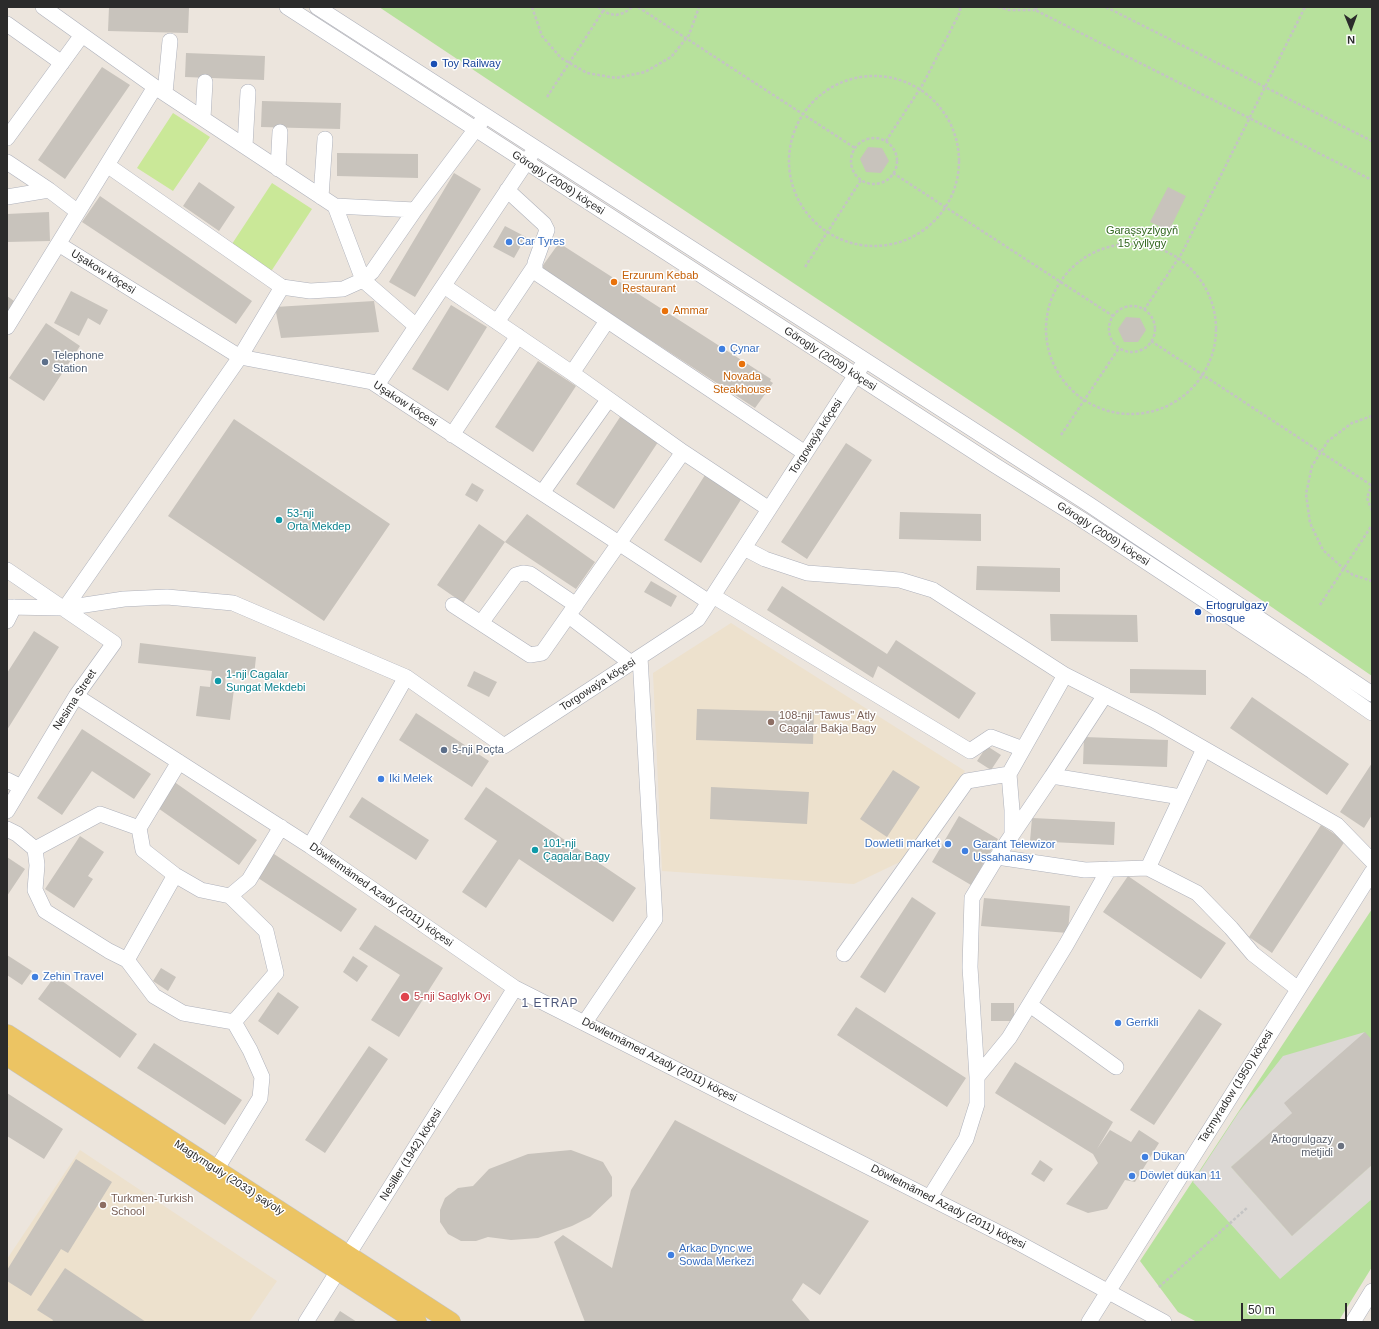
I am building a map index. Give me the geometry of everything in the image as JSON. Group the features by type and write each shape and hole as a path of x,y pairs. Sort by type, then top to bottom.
{"main road":[{"name":"Magtymguly (2033) şaýoly","path":"7,1034 216,1170 343,1264 417,1322"},
{"name":"Magtymguly (2033) şaýoly","path":"7,1056 343,1264 451,1322"}],"street":[{"path":"42,7 160,90 335,206 415,210"},
{"name":"Görogly (2009) köçesi","path":"287,7 1088,524 1312,671 1372,713"},
{"name":"Görogly (2009) köçesi","path":"317,7 486,114 865,361 1090,505 1372,694"},
{"path":"7,24 62,63"},
{"path":"7,138 82,35"},
{"path":"7,327 60,245 78,212 107,166 160,90 170,41"},
{"path":"203,118 205,82"},
{"path":"245,146 248,92"},
{"path":"107,166 282,287 310,291 343,289 363,280 372,272 415,210 476,130 486,114"},
{"path":"278,169 280,132"},
{"path":"321,197 325,139"},
{"path":"377,385 537,147"},
{"path":"7,162 49,190 78,212"},
{"path":"7,197 49,190"},
{"path":"497,322 534,268 547,230 544,224 507,190"},
{"path":"335,206 363,280 416,326"},
{"name":"Uşakow köçesi","path":"60,245 240,358 372,382 620,544 970,751 991,737 1022,749"},
{"path":"534,268 535,272 805,453"},
{"path":"444,286 683,452 769,509"},
{"path":"65,608 240,358 282,287"},
{"path":"572,374 607,321"},
{"path":"452,435 518,336"},
{"name":"Torgowaýa köçesi","path":"406,677 504,746 698,619 865,361"},
{"path":"542,493 608,400"},
{"path":"453,604 530,655 542,653 620,544 683,452"},
{"path":"744,548 764,559 806,573 900,580 933,590 1065,675 1204,749 1337,825 1372,861"},
{"path":"7,570 65,608"},
{"path":"481,623 516,575 522,573 530,574 572,610 636,660 655,919 585,1022"},
{"path":"7,621 11,607 65,608 124,599 167,597 233,603 406,677 310,846"},
{"name":"Nesima Street","path":"7,811 76,696 114,643 65,608"},
{"path":"1012,834 1009,774 1065,675"},
{"path":"930,1197 966,1139 977,1104 977,1077 970,967 972,898 1012,834 1105,695"},
{"name":"Döwletmämed Azady (2011) köçesi","path":"76,696 310,846 515,988 930,1197 1015,1241 1108,1293 1164,1322"},
{"path":"1148,868 1204,749"},
{"path":"179,762 139,828 143,850 174,875 201,890 230,896 266,932 276,973 234,1022"},
{"path":"844,954 967,781 1009,774"},
{"path":"1052,776 1181,797"},
{"path":"7,780 22,787"},
{"path":"35,849 100,814 139,828"},
{"path":"230,896 249,880 281,827"},
{"path":"7,829 18,834 35,849 37,865 35,890 45,911 109,951 127,960 154,996 183,1013 234,1022"},
{"path":"997,857 1085,870 1148,868 1197,893 1231,928 1253,954 1298,989"},
{"path":"977,1077 1009,1038 1030,1005 1108,869"},
{"name":"Taçmyradow (1950) köçesi","path":"1089,1322 1372,872"},
{"path":"127,960 174,875"},
{"name":"Nesiller (1942) köçesi","path":"306,1322 515,988"},
{"path":"1030,1005 1116,1067"},
{"path":"216,1170 260,1098 262,1077 250,1050 234,1022"},
{"path":"1353,1322 1372,1291"}],"path":[{"path":"532,7 542,36 554,52 569,63 596,75 616,78 636,75 663,63 678,50 687,39 694,26 699,7"},
{"path":"598,7 603,11 616,15 624,14 632,7"},
{"path":"638,7 855,148"},
{"path":"937,7 945,7"},
{"path":"886,141 920,89 960,12 960,7"},
{"path":"998,7 1008,10 1036,9 1372,180"},
{"path":"1106,7 1372,141"},
{"path":"1144,310 1178,258 1305,7"},
{"path":"546,97 603,11"},
{"path":"874,76 888,77 903,81 920,89 936,102 948,118 958,145 958,175 952,194 945,207 936,218 921,231 894,243 875,245 855,243 828,231 806,212 797,195 791,176 791,146 796,128 803,114 812,103 827,90 854,79 874,76"},
{"path":"873,138 886,141 895,152 896,166 893,173 882,182 875,184 862,180 852,169 852,155 855,148 866,139 873,138"},
{"path":"893,173 1113,316"},
{"path":"805,267 862,180"},
{"path":"1141,245 1160,249 1178,258 1193,270 1202,282 1209,295 1215,314 1215,343 1210,362 1203,375 1194,386 1179,399 1152,411 1132,413 1112,411 1085,399 1070,387 1061,376 1054,363 1048,344 1048,314 1053,296 1061,282 1069,271 1084,258 1111,247 1141,245"},
{"path":"1124,307 1138,307 1144,310 1154,321 1154,335 1151,341 1147,347 1133,352 1119,348 1111,337 1110,323 1113,316 1124,307"},
{"path":"1151,341 1372,484 1367,498 1372,511"},
{"path":"1061,435 1119,348"},
{"path":"1372,416 1344,428 1328,441 1320,451 1312,466 1307,485 1307,514 1317,541 1329,557 1344,569 1372,581"},
{"path":"1320,605 1372,525"},
{"path":"1159,1287 1248,1207"}],"shaded area":[{"name":"108-nji \"Tawus\" Atly Cagalar Bakja Bagy","path":"731,623 965,771 904,860 854,884 662,871 653,673"},
{"path":"1365,1032 1292,1113 1231,1167 1292,1236 1372,1165 1372,1199 1280,1279 1193,1182 1239,1112 1283,1056"},
{"name":"Turkmen-Turkish School","path":"80,1150 277,1281 249,1322 7,1322 7,1259"}],"green space":[{"name":"Garaşsyzlygyň 15 ýyllygy","path":"379,7 1372,7 1372,676 1017,432"},
{"path":"173,113 210,137 173,191 137,168"},
{"path":"272,183 312,209 270,273 230,247"},
{"path":"1372,909 1372,1040 1231,1167 1292,1236 1372,1165 1372,1267 1338,1322 1197,1322 1178,1312 1140,1261"}],"building":[{"path":"109,7 189,8 188,33 108,31"},
{"path":"186,53 265,56 264,80 185,77"},
{"path":"102,67 130,85 65,179 38,160"},
{"path":"262,101 341,103 340,129 261,127"},
{"path":"868,147 882,148 889,161 881,173 866,172 860,159"},
{"path":"337,153 418,154 418,178 337,176"},
{"path":"454,173 481,189 415,297 389,282"},
{"path":"199,182 235,207 219,231 183,206"},
{"path":"1168,187 1186,196 1169,231 1150,222"},
{"path":"100,196 252,301 236,324 82,222"},
{"path":"49,212 50,241 7,242 7,214"},
{"name":"Car Tyres","path":"505,226 526,237 514,258 493,247"},
{"path":"559,243 771,379 770,381 773,383 755,408 542,269 541,268"},
{"path":"71,291 108,310 100,325 88,318 79,336 54,323"},
{"path":"7,296 17,303 10,314 7,313"},
{"path":"374,301 379,332 281,338 275,307"},
{"path":"451,305 487,327 448,391 412,369"},
{"path":"1126,317 1140,318 1146,330 1138,342 1124,342 1118,329"},
{"name":"Telephone Station","path":"46,323 80,346 44,401 9,378"},
{"path":"538,361 576,386 533,452 495,427"},
{"path":"622,414 660,439 614,509 576,484"},
{"name":"53-nji Orta Mekdep","path":"234,419 390,524 324,621 168,516"},
{"path":"846,443 872,460 807,559 781,542"},
{"path":"705,475 742,498 701,563 664,540"},
{"path":"472,483 484,490 477,502 465,495"},
{"path":"900,512 981,514 981,541 899,539"},
{"path":"527,514 595,562 576,589 505,542"},
{"path":"479,524 505,542 463,603 437,585"},
{"path":"977,566 1060,568 1060,592 976,590"},
{"path":"651,581 677,596 671,607 644,592"},
{"path":"782,586 887,654 896,640 976,693 959,719 878,666 873,678 767,610"},
{"path":"1050,614 1137,615 1138,642 1051,641"},
{"path":"34,631 59,647 7,730 7,673"},
{"name":"1-nji Cagalar Sungat Mekdebi","path":"140,643 256,657 254,676 226,673 225,688 234,689 230,720 196,716 200,686 210,687 212,671 138,663"},
{"path":"1130,669 1206,670 1206,695 1130,693"},
{"path":"474,671 497,682 489,697 467,686"},
{"path":"1252,697 1349,764 1327,795 1230,728"},
{"path":"697,709 814,712 813,744 696,740"},
{"name":"5-nji Poçta","path":"416,713 489,761 472,787 399,740"},
{"path":"82,729 151,774 134,799 92,771 62,815 37,798"},
{"path":"1084,737 1168,740 1167,767 1083,764"},
{"path":"987,746 1001,755 991,770 977,761"},
{"path":"1372,763 1372,815 1364,828 1340,812"},
{"path":"893,770 920,787 887,837 860,819"},
{"path":"173,781 257,840 239,865 155,806"},
{"name":"101-nji Çagalar Bagy","path":"486,787 636,888 613,922 519,859 486,908 462,892 497,841 464,819"},
{"path":"711,787 809,792 807,824 710,819"},
{"path":"362,797 429,840 416,860 349,817"},
{"name":"Garant Telewizor Ussahanasy","path":"959,816 998,839 971,885 932,862"},
{"path":"1032,818 1115,822 1114,845 1030,841"},
{"path":"1321,825 1345,841 1272,953 1249,937"},
{"path":"80,836 104,852 88,876 93,879 74,908 45,889"},
{"path":"271,852 357,909 341,932 255,876"},
{"path":"7,857 25,869 7,896"},
{"path":"1128,876 1226,943 1201,979 1103,912"},
{"path":"912,897 936,913 885,993 860,977"},
{"path":"984,898 1070,906 1068,933 981,926"},
{"name":"5-nji Saglyk Oyi","path":"375,925 443,968 399,1037 371,1020 400,975 359,949"},
{"path":"7,955 32,971 22,985 7,975"},
{"path":"353,956 368,966 357,982 343,972"},
{"path":"161,968 176,977 168,991 153,981"},
{"path":"55,976 137,1034 120,1058 38,999"},
{"path":"278,992 299,1007 278,1035 258,1021"},
{"path":"991,1003 1014,1003 1014,1021 991,1021"},
{"path":"856,1007 966,1078 947,1107 837,1035"},
{"path":"1199,1009 1222,1024 1154,1125 1130,1110"},
{"name":"Ärtogrulgazy metjidi","path":"1365,1032 1372,1040 1372,1165 1292,1236 1231,1167 1292,1113 1284,1103"},
{"path":"154,1043 242,1100 225,1125 137,1068"},
{"path":"369,1046 388,1059 325,1153 305,1140"},
{"path":"1015,1062 1113,1122 1097,1149 1110,1130 1131,1142 1139,1130 1159,1143 1135,1182 1125,1180 1107,1209 1088,1213 1066,1204 1098,1163 1093,1154 995,1093"},
{"path":"7,1093 63,1129 44,1159 7,1136"},
{"path":"675,1120 869,1221 820,1295 803,1283 792,1300 811,1322 585,1322 554,1242 563,1235 612,1268 631,1190"},
{"path":"571,1150 603,1162 612,1177 612,1196 590,1217 572,1226 538,1238 511,1240 488,1237 476,1241 461,1241 448,1234 440,1222 440,1210 445,1198 458,1188 473,1186 489,1169 528,1154"},
{"path":"76,1159 112,1182 68,1253 61,1249 31,1296 7,1281 7,1270"},
{"path":"1040,1160 1053,1169 1044,1182 1031,1174"},
{"path":"65,1268 146,1322 52,1322 53,1320 37,1310"},
{"path":"340,1311 357,1322 333,1322"}],"place":[{"name":"Toy Railway","path":"434,64"},
{"name":"Car Tyres","path":"509,242"},
{"name":"Erzurum Kebab Restaurant","path":"614,282"},
{"name":"Ammar","path":"665,311"},
{"name":"Çynar","path":"722,349"},
{"name":"Telephone Station","path":"45,362"},
{"name":"Novada Steakhouse","path":"742,364"},
{"name":"53-nji Orta Mekdep","path":"279,520"},
{"name":"Ertogrulgazy mosque","path":"1198,612"},
{"name":"1-nji Cagalar Sungat Mekdebi","path":"218,681"},
{"name":"108-nji \"Tawus\" Atly Cagalar Bakja Bagy","path":"771,722"},
{"name":"5-nji Poçta","path":"444,750"},
{"name":"Iki Melek","path":"381,779"},
{"name":"Dowletli market","path":"948,844"},
{"name":"101-nji Çagalar Bagy","path":"535,850"},
{"name":"Garant Telewizor Ussahanasy","path":"965,851"},
{"name":"Zehin Travel","path":"35,977"},
{"name":"5-nji Saglyk Oyi","path":"405,997"},
{"name":"Gerrkli","path":"1118,1023"},
{"name":"Ärtogrulgazy metjidi","path":"1341,1146"},
{"name":"Dükan","path":"1145,1157"},
{"name":"Döwlet dükan 11","path":"1132,1176"},
{"name":"Turkmen-Turkish School","path":"103,1205"},
{"name":"Arkac Dync we Sowda Merkezi","path":"671,1255"}],"district":[{"name":"1 ETRAP","path":"550,1004"}]}
